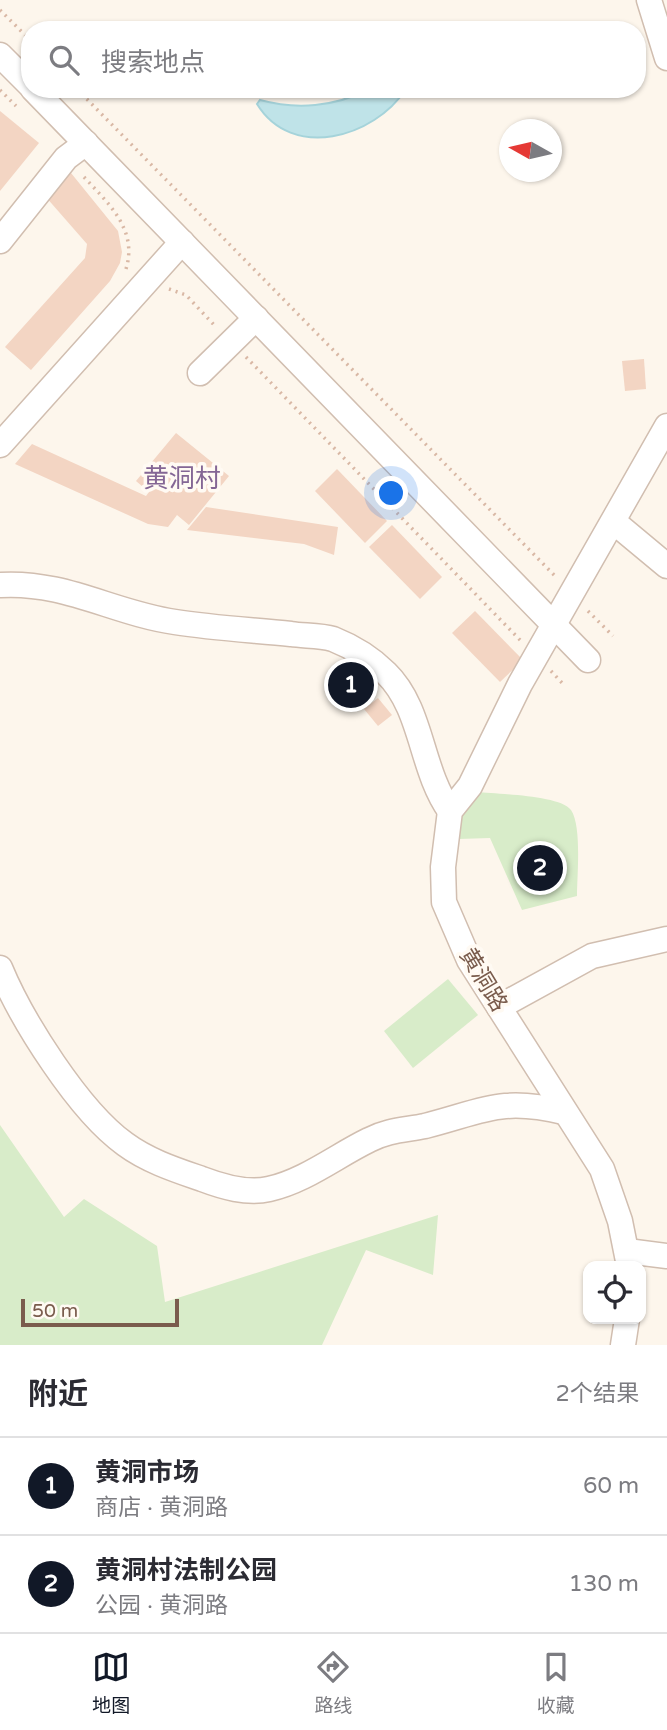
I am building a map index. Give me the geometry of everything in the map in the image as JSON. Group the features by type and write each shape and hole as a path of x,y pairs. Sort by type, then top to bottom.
{"street":[{"path":"649,0 667,58"},
{"path":"0,55 21,76"},
{"path":"39,98 76,150 182,242 589,660"},
{"path":"0,241 76,150"},
{"path":"0,445 182,242"},
{"path":"200,373 256,318"},
{"path":"0,585 44,586 74,592 152,618 178,623 330,638 361,652 388,674 405,700 436,790 450,811 470,786 520,684 667,426"},
{"path":"614,522 667,566"},
{"name":"黄洞路","path":"450,811 443,867 444,902 469,960 602,1169 628,1258"},
{"path":"499,1007 592,956 667,939"},
{"path":"0,968 49,1056 96,1118 126,1145 169,1168 216,1184 258,1191 272,1189 302,1177 391,1130 422,1126 494,1105 527,1104 564,1112"},
{"path":"628,1258 667,1256"},
{"path":"624,1345 626,1324"}],"path":[{"path":"0,10 21,31"},
{"path":"0,90 19,110"},
{"path":"86,98 565,586"},
{"path":"76,150 125,228 130,252 125,273"},
{"path":"162,291 172,289 186,295 224,335"},
{"path":"244,355 525,645"},
{"path":"584,606 613,636"},
{"path":"545,665 564,685"}],"green space":[{"path":"477,792 541,798 565,805 571,810 578,839 577,896 522,910 490,838 459,839 459,817"},
{"path":"448,979 478,1015 413,1068 384,1031"},
{"path":"0,1125 64,1217 84,1199 157,1246 165,1302 438,1215 433,1275 366,1250 322,1345 0,1345"}],"water":[{"path":"399,98 374,120 354,130 333,136 311,137 291,133 272,122 257,104 260,100 301,106 343,100"}],"building":[{"path":"0,111 39,143 0,191"},
{"path":"71,173 118,231 122,252 120,263 110,281 31,370 5,347 85,258 87,244 45,196"},
{"path":"644,359 646,389 625,391 622,361"},
{"path":"176,433 229,476 189,525 177,515 168,527 148,524 15,464 32,444 146,496 149,492 136,481"},
{"path":"337,469 387,521 365,543 315,491"},
{"path":"206,507 338,527 334,555 304,544 187,530"},
{"path":"392,525 442,577 420,599 369,547"},
{"path":"475,611 523,660 500,682 452,633"},
{"path":"378,698 392,715 378,726 364,709"}],"place":[{"name":"黄洞市场","path":"351,685"},
{"name":"黄洞村法制公园","path":"540,868"}],"district":[{"name":"黄洞村","path":"182,478"}]}
